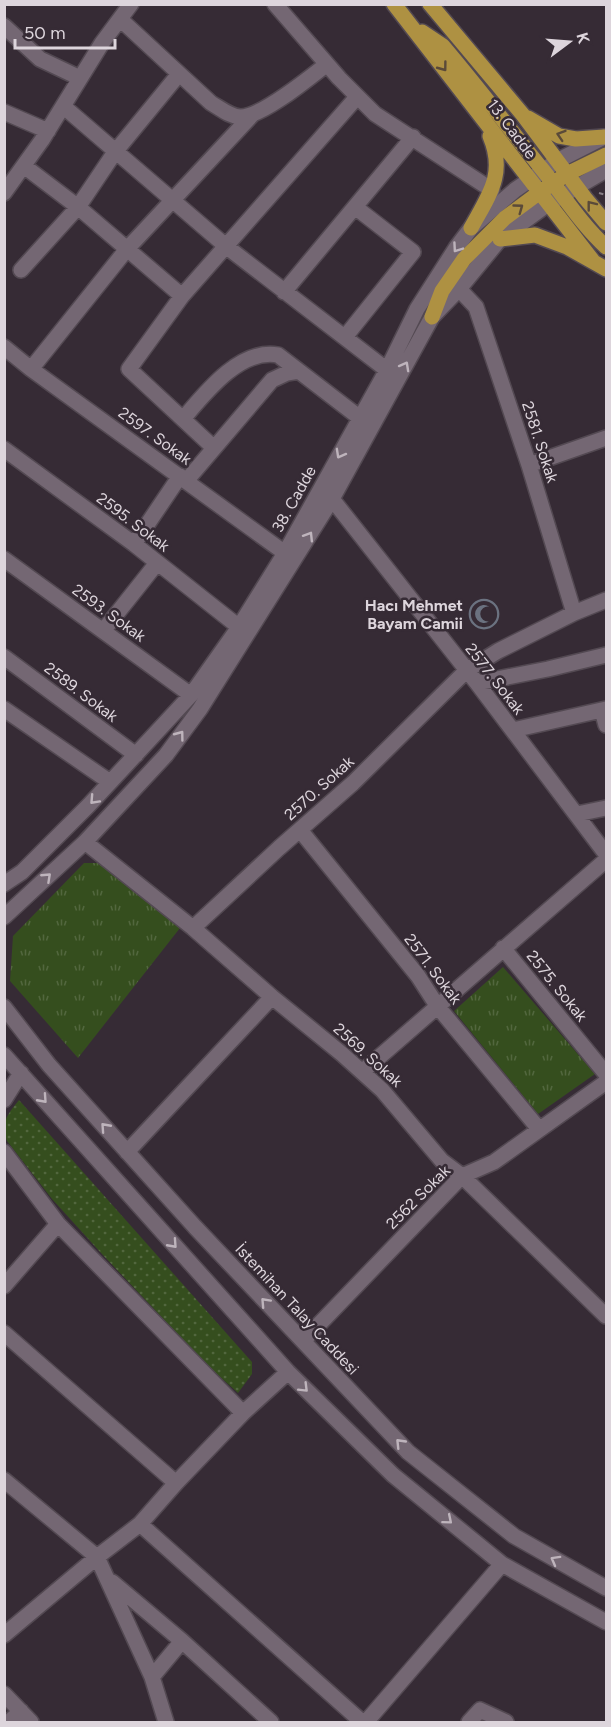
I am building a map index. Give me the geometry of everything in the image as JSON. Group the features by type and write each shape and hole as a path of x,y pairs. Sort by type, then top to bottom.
{"main road":[{"name":"13. Cadde","path":"394,4 486,124 546,188 593,261 606,269"},
{"name":"13. Cadde","path":"430,4 523,115 606,223"},
{"path":"412,26 443,46 546,188 606,247"},
{"path":"523,115 559,136 576,139 605,136"},
{"path":"471,228 492,190 496,172 496,149 486,124"},
{"path":"571,180 606,155"},
{"path":"432,317 441,291 464,259 505,218 546,188"},
{"path":"500,239 535,235 567,247 593,261"}],"street":[{"path":"275,4 327,64 375,114 492,190"},
{"path":"4,193 15,169 48,131 124,10 178,74 211,103 239,117 252,115"},
{"path":"4,26 40,59 80,78"},
{"path":"32,369 127,249 252,115 285,96 327,64"},
{"path":"21,270 78,207 115,152 178,74"},
{"path":"214,448 129,369 182,296 357,97"},
{"path":"63,106 227,247 387,370"},
{"path":"4,112 48,131"},
{"name":"38. Cadde","path":"4,917 85,842 166,755 200,709 332,499 432,317 546,188 557,161 605,136"},
{"path":"284,292 413,137"},
{"path":"15,169 78,207 182,296"},
{"name":"38. Cadde","path":"4,884 22,872 111,782 191,695 285,553 387,370 417,309 471,228 515,190 546,188 606,170"},
{"path":"345,338 413,252 355,207"},
{"name":"2581. Sokak","path":"459,289 476,307 529,465 574,613"},
{"name":"2597. Sokak","path":"4,347 285,553"},
{"path":"183,419 203,395 239,363 267,353 278,355 360,418"},
{"path":"134,544 183,478 214,448 272,380 286,373 299,371"},
{"path":"529,465 606,438"},
{"name":"2595. Sokak","path":"4,449 134,544 238,627"},
{"name":"2577. Sokak","path":"332,499 477,683 606,854"},
{"name":"2593. Sokak","path":"4,559 191,695"},
{"path":"103,631 157,563"},
{"name":"2570. Sokak","path":"193,928 353,783 466,671 498,651 574,613 606,600"},
{"path":"477,683 606,655"},
{"name":"2589. Sokak","path":"4,657 136,755"},
{"path":"4,710 111,782"},
{"path":"513,730 605,715"},
{"path":"577,814 606,808"},
{"name":"2571. Sokak","path":"300,830 418,976 438,1007 538,1129"},
{"name":"2569. Sokak","path":"85,842 193,928 382,1090 442,1161 462,1176 606,1316"},
{"path":"362,1072 606,860"},
{"name":"2575. Sokak","path":"503,948 606,1074"},
{"path":"127,1152 272,997"},
{"name":"İstemihan Talay Caddesi","path":"4,1007 49,1065 195,1227 408,1452 514,1536 606,1588"},
{"path":"4,1055 288,1372 393,1475 502,1564 606,1622"},
{"path":"4,1100 21,1073"},
{"name":"2562 Sokak","path":"303,1341 462,1176 494,1162 606,1082"},
{"path":"4,1152 58,1224 243,1413"},
{"path":"4,1286 58,1224"},
{"path":"6,1337 176,1483"},
{"path":"4,1635 140,1524 243,1413 288,1372"},
{"path":"4,1480 98,1557 152,1677 166,1722"},
{"path":"140,1524 364,1722 502,1564"},
{"path":"108,1578 271,1722"},
{"path":"152,1677 182,1641"},
{"path":"4,1694 26,1717 9,1722"},
{"path":"469,1722 480,1710 506,1722"}],"path":[{"path":"597,192 606,195"}],"green space":[{"path":"84,863 102,863 180,928 78,1058 10,981 13,936"},
{"path":"503,967 595,1074 538,1114 454,1011"},
{"path":"19,1100 252,1362 252,1374 238,1393 207,1365 101,1253 52,1199 7,1141 5,1123"}],"place":[{"name":"Hacı Mehmet Bayam Camii","path":"484,614"}]}
